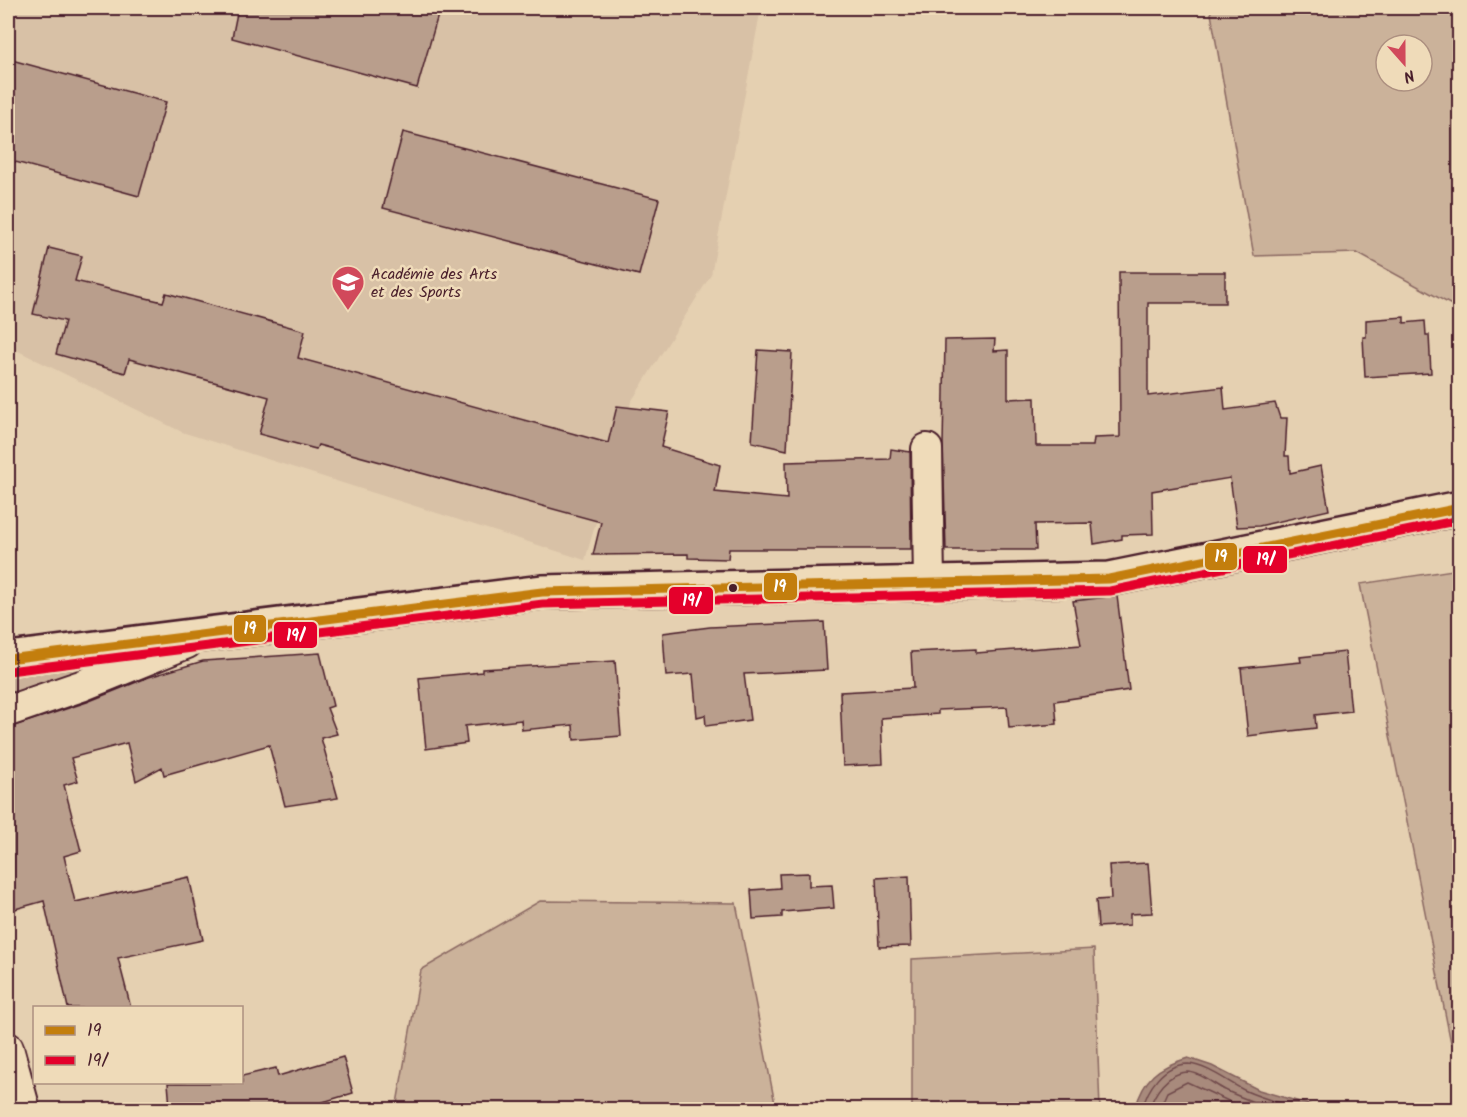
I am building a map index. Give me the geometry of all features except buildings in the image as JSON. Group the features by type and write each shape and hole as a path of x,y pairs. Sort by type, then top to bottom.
{"street":[{"path":"927,450 929,583"},
{"path":"8,658 204,636 542,592 1109,579 1460,508"},
{"path":"8,711 81,686 204,636"},
{"path":"8,1048 25,1110"}],"shaded area":[{"name":"Académie des Arts et des Sports","path":"8,8 761,8 711,275 631,402 585,560 182,432 8,346"},
{"path":"1210,8 1459,8 1459,309 1357,253 1254,256"},
{"path":"1459,569 1460,1042 1451,1043 1360,584"},
{"path":"97,666 8,696 8,674"},
{"path":"540,901 736,903 776,1109 396,1109 421,970"},
{"path":"1094,949 1100,1109 912,1109 912,959"}],"water":[{"path":"1188,1058 1212,1066 1259,1090 1310,1105 1315,1109 1135,1109 1143,1089 1153,1075 1168,1065"}],"transit line":[{"name":"19","path":"8,659 542,592 1109,579 1460,508"},
{"name":"19/","path":"9,671 543,604 1110,591 1460,520"}],"place":[{"name":"Académie des Arts et des Sports","path":"348,311"}]}
